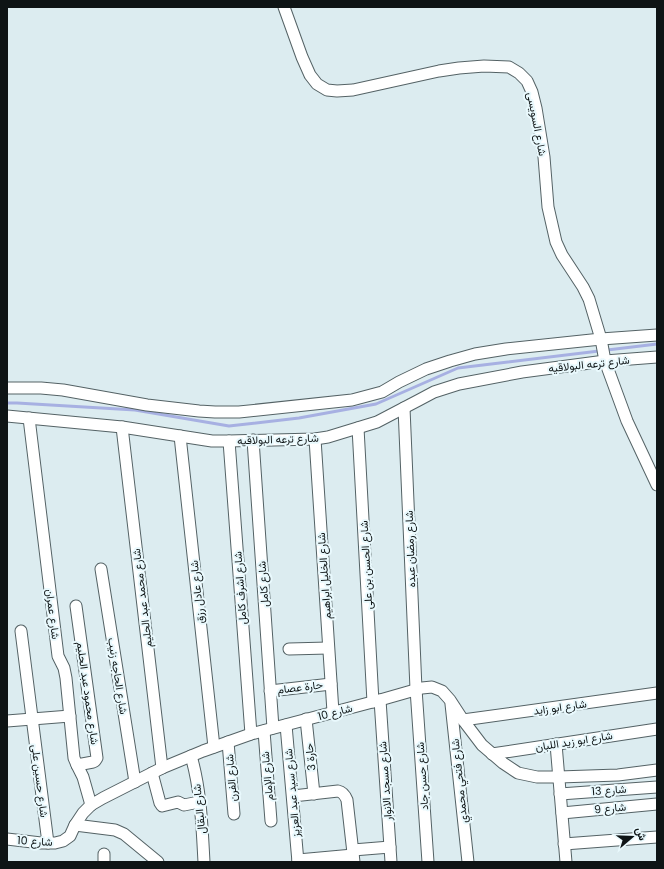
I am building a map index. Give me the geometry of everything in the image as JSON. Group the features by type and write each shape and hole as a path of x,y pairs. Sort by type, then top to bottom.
{"street":[{"name":"شارع السويسى","path":"284,7 310,76 327,90 353,90 438,71 484,66 509,67 519,73 527,81 532,92 536,108 544,157 548,207 556,242 562,255 589,299 605,359"},
{"name":"شارع ترعه البولاقيه","path":"7,388 63,390 147,405 199,411 239,412 352,400 382,392 426,369 475,354 506,349 657,335"},
{"name":"شارع ترعه البولاقيه","path":"7,416 122,427 212,441 229,442 315,439 328,437 377,422 434,392 459,384 605,359 657,357"},
{"path":"605,359 627,421 656,482"},
{"name":"شارع رمضان عبده","path":"404,408 416,689"},
{"name":"شارع عمران","path":"29,418 58,656 64,668 66,678 74,758 83,777 91,805"},
{"name":"شارع محمد عبد الحليم","path":"122,427 160,804 165,806 178,802 184,805 200,802"},
{"name":"شارع الحسن بن على","path":"358,428 376,701"},
{"name":"شارع عادل رزق","path":"180,436 214,747"},
{"name":"شارع الخليل ابراهيم","path":"315,439 333,712"},
{"name":"شارع كامل","path":"253,440 270,691 268,729"},
{"name":"شارع اشرف كامل","path":"229,442 251,734"},
{"name":"شارع الحاجه زنيب","path":"100,569 135,782"},
{"name":"شارع محمود عبد الحليم","path":"76,606 97,758 94,762 77,765"},
{"name":"شارع حسين على","path":"21,631 48,842"},
{"path":"289,649 328,648"},
{"name":"حارة عصام","path":"270,691 331,684"},
{"name":"شارع 10","path":"7,839 55,843 63,841 70,836 83,813 91,805 157,771 191,756 251,734 422,688 432,687 442,691 482,744 503,763 518,773 537,777 559,777 618,775 657,770"},
{"name":"شارع حسن جاد","path":"416,689 428,862"},
{"name":"شارع ابو زايد","path":"463,720 657,693"},
{"name":"شارع فتحي محمدي","path":"450,700 468,862"},
{"name":"شارع مسجد الانوار","path":"376,701 391,862"},
{"path":"7,721 70,716"},
{"name":"حارة 3","path":"306,719 314,794"},
{"name":"شارع سيد عبد العزيز","path":"286,725 298,861"},
{"name":"شارع الإمام","path":"268,729 271,821"},
{"name":"شارع ابو زيد اللبان","path":"492,754 657,729"},
{"name":"شارع الفرن","path":"228,742 234,814"},
{"path":"556,744 566,862"},
{"name":"شارع البقال","path":"191,756 200,802 204,862"},
{"name":"شارع 13","path":"560,794 657,787"},
{"path":"292,796 338,791 342,792 347,800 353,856"},
{"name":"شارع 9","path":"562,813 657,804"},
{"path":"75,825 115,830 120,832 158,862"},
{"path":"564,844 657,837"},
{"path":"298,861 353,856 390,847"}],"waterway":[{"path":"7,403 135,410 229,426 299,418 376,404 458,368 657,344"}]}
